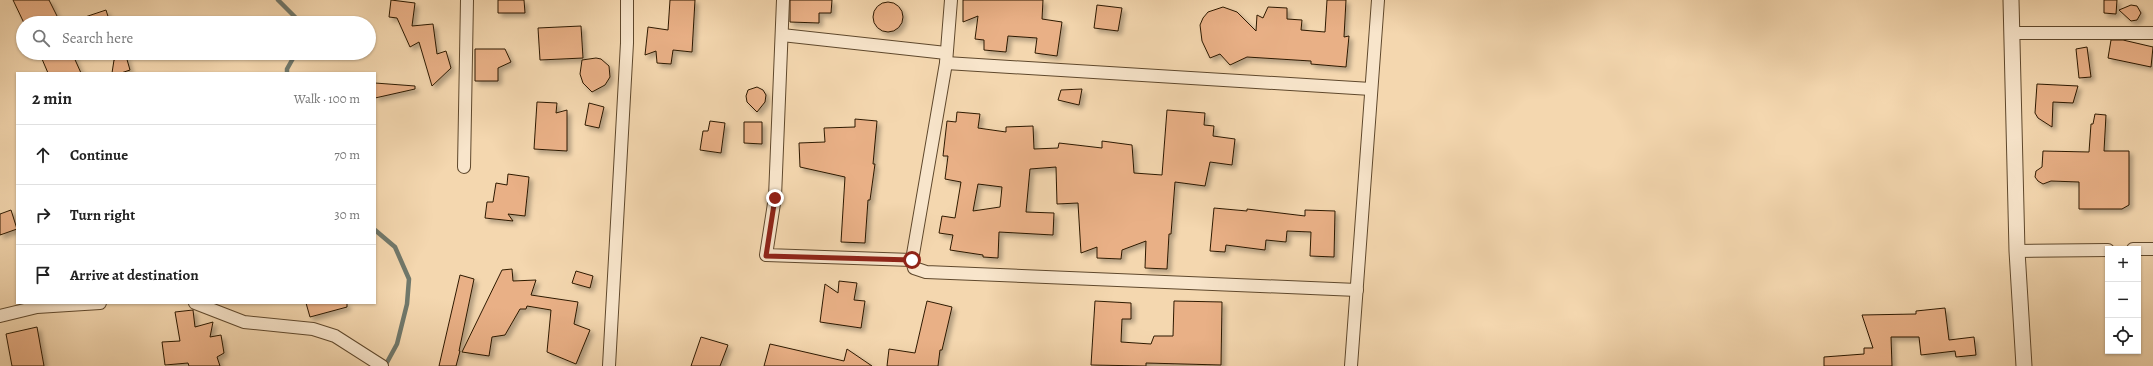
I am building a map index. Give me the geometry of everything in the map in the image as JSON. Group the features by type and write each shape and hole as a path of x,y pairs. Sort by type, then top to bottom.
{"street":[{"path":"464,167 468,0"},
{"path":"609,366 627,43 627,0"},
{"path":"783,0 775,198 766,256 912,260"},
{"path":"951,0 946,58 912,260 914,268 926,272 1357,290"},
{"path":"1351,366 1378,0"},
{"path":"2012,0 2017,251 2024,366"},
{"path":"2012,33 2153,33"},
{"path":"782,36 946,58 1371,89"},
{"path":"2141,249 2153,249"},
{"path":"2017,251 2105,250"},
{"path":"0,316 37,307 84,304"},
{"path":"198,304 244,322 313,329 335,336 382,366"}],"building":[{"path":"13,0 49,0 57,16 21,16"},
{"path":"391,0 415,3 412,26 433,24 437,54 446,51 451,68 432,86 419,42 410,47 397,18 389,17"},
{"path":"498,0 524,0 525,13 498,13"},
{"path":"670,0 695,0 692,52 673,50 671,64 657,63 656,51 645,55 648,27 668,30"},
{"path":"790,0 832,0 831,13 819,13 819,23 790,22"},
{"path":"963,0 1043,0 1042,19 1062,22 1057,56 1035,53 1037,38 1008,36 1006,52 984,50 984,40 975,39 978,16 963,22"},
{"path":"1327,0 1346,0 1344,37 1349,36 1346,67 1311,64 1311,61 1247,57 1230,65 1220,54 1210,58 1202,41 1200,25 1203,18 1208,12 1223,7 1237,12 1256,31 1257,15 1263,18 1268,7 1287,8 1287,19 1302,20 1301,30 1325,32"},
{"path":"2104,0 2117,0 2116,14 2104,13"},
{"path":"888,2 894,3 902,11 902,23 894,31 888,32 882,31 874,23 873,17 874,11 882,3"},
{"path":"1097,5 1122,8 1118,31 1094,28"},
{"path":"2131,5 2137,6 2141,13 2137,20 2131,21 2119,10"},
{"path":"106,10 108,16 88,16"},
{"path":"581,26 583,58 540,60 538,28"},
{"path":"2111,40 2123,40 2153,47 2151,67 2108,58"},
{"path":"2087,47 2091,77 2079,78 2076,49"},
{"path":"475,49 505,49 511,62 498,68 498,81 475,81"},
{"path":"596,58 601,59 609,66 610,77 605,85 592,92 583,83 580,74 582,60"},
{"path":"42,60 75,60 81,72 48,72"},
{"path":"114,60 127,60 130,70 124,72 112,72"},
{"path":"376,83 415,86 415,89 376,98"},
{"path":"2037,84 2078,86 2073,103 2053,102 2052,127 2038,118 2035,113"},
{"path":"757,87 763,90 766,95 765,102 757,112 747,102 746,96 748,90"},
{"path":"1082,89 1079,105 1058,100 1061,90"},
{"path":"537,102 557,103 556,113 567,110 567,151 534,149"},
{"path":"589,103 604,107 599,128 585,125"},
{"path":"1167,110 1205,113 1204,125 1214,126 1213,136 1235,139 1232,165 1210,162 1205,186 1175,182 1171,234 1169,234 1167,269 1145,268 1146,241 1122,250 1121,259 1097,258 1097,247 1081,253 1078,203 1057,204 1056,167 1030,169 1026,212 1054,213 1053,235 999,232 998,258 983,257 983,255 950,250 953,235 939,233 942,216 955,218 961,182 945,179 948,156 943,156 947,121 956,122 957,112 980,114 978,128 1006,132 1006,127 1033,126 1034,149 1058,148 1059,143 1102,148 1102,141 1132,145 1134,173 1162,175","holes":["978,184 1002,187 1000,207 973,211"]},
{"path":"2095,114 2106,115 2104,151 2129,151 2129,205 2122,209 2079,209 2079,182 2051,181 2043,184 2035,177 2036,171 2042,167 2043,151 2089,152 2091,124 2093,124"},
{"path":"855,119 877,121 873,164 875,164 870,200 868,200 865,243 841,242 845,177 800,167 799,143 825,142 824,128 855,127"},
{"path":"710,121 725,123 721,153 700,150 703,131 708,131"},
{"path":"744,122 762,122 762,144 744,143"},
{"path":"508,174 529,177 525,216 508,214 513,221 485,218 487,202 493,202 496,183 507,185"},
{"path":"1214,208 1247,211 1247,209 1305,216 1305,210 1335,211 1334,257 1310,256 1311,232 1287,231 1286,242 1266,240 1265,250 1226,245 1225,252 1210,251"},
{"path":"11,210 16,229 0,235 0,214"},
{"path":"512,269 513,281 536,280 531,295 578,302 574,324 590,330 576,364 547,352 551,310 527,306 526,309 520,309 505,335 492,337 489,356 462,352 502,270"},
{"path":"576,271 593,276 590,288 572,283"},
{"path":"460,275 474,279 460,351 456,366 439,366"},
{"path":"839,281 857,283 854,300 865,301 861,328 820,322 825,284 838,293"},
{"path":"927,301 952,307 942,350 940,350 938,366 887,366 889,349 915,353"},
{"path":"1095,301 1131,303 1131,319 1122,319 1121,342 1151,344 1154,336 1173,336 1174,301 1222,302 1221,365 1146,363 1146,366 1091,365"},
{"path":"306,304 347,304 347,307 310,317"},
{"path":"1945,308 1949,340 1974,337 1976,355 1956,357 1955,351 1921,355 1919,337 1891,337 1892,366 1824,366 1824,357 1864,354 1864,348 1873,348 1862,315 1916,314 1916,311"},
{"path":"193,310 195,327 213,322 210,337 221,335 224,353 217,357 220,366 189,366 188,363 165,365 162,342 180,341 175,312"},
{"path":"37,327 44,366 12,366 6,334"},
{"path":"701,337 728,345 720,366 691,366"},
{"path":"770,344 844,361 847,349 872,366 764,366"}],"waterway":[{"path":"278,0 294,16"},
{"path":"287,72 292,60"},
{"path":"376,231 395,247 409,279 407,304 397,344 385,366"}],"route":[{"path":"775,198 766,256 912,260"}]}
